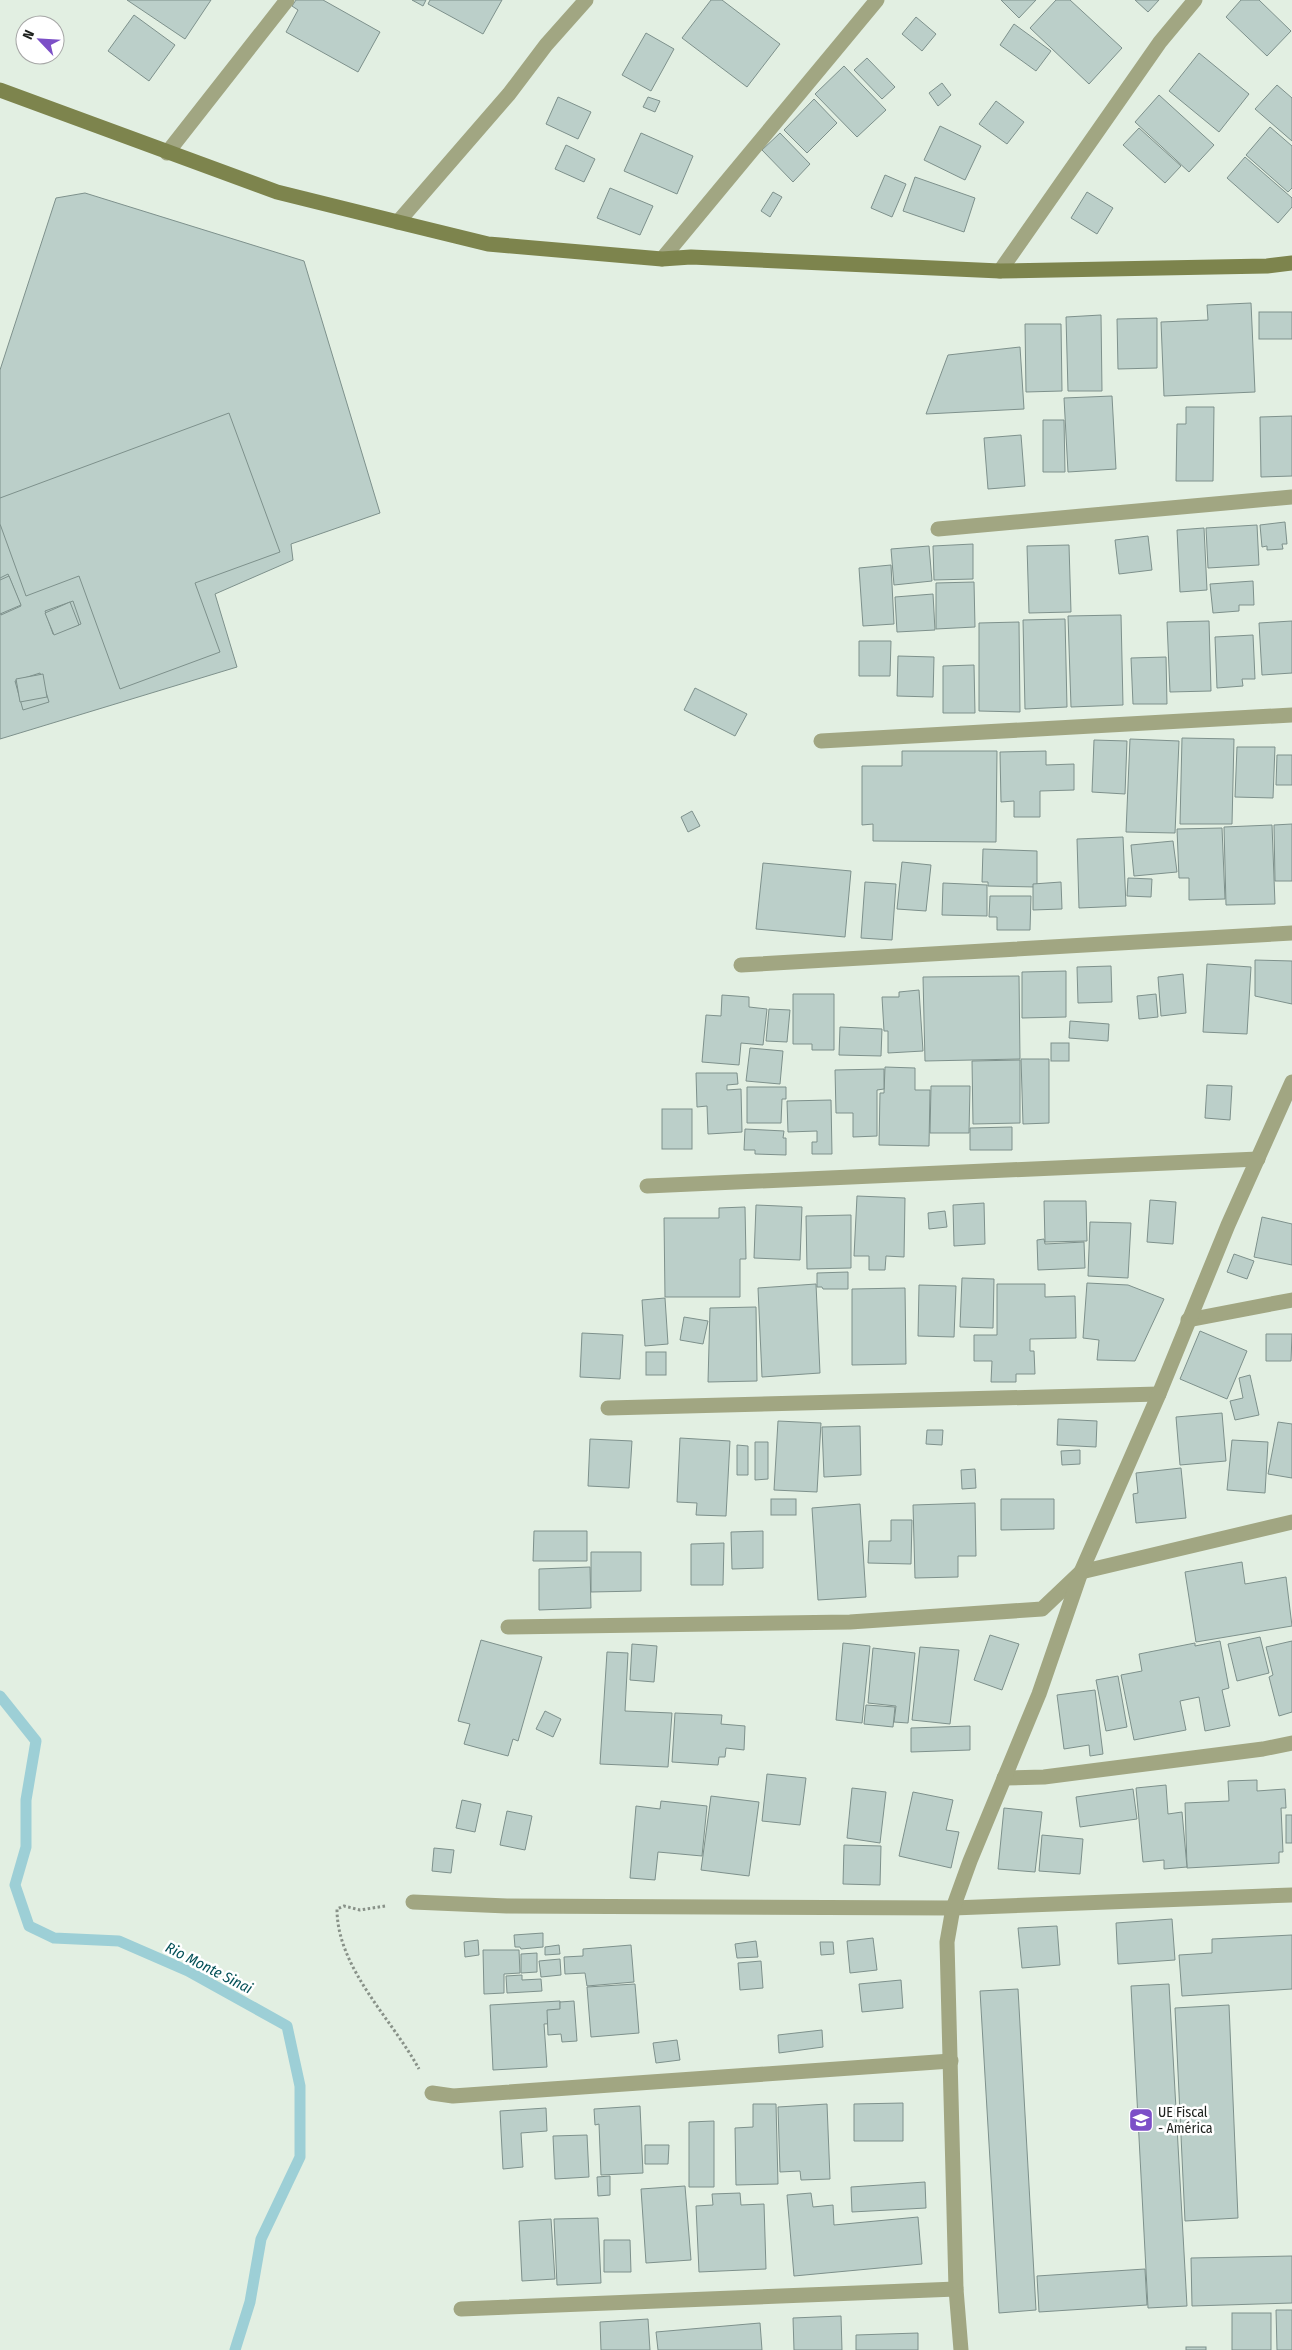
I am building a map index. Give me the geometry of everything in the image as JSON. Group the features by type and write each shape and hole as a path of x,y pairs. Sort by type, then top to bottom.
{"street":[{"path":"167,153 287,0"},
{"path":"398,222 474,135 546,45 586,0"},
{"path":"662,260 878,0"},
{"path":"1000,272 1160,42 1195,0"},
{"path":"0,90 277,192 488,244 662,260 691,257 1000,272 1267,266 1292,263"},
{"path":"938,529 1292,498"},
{"path":"821,741 1292,714"},
{"path":"741,965 1292,933"},
{"path":"961,2350 956,2289 948,1942 953,1908 970,1861 1039,1694 1081,1572 1159,1394 1188,1320 1291,1085"},
{"path":"647,1186 1258,1159"},
{"path":"1188,1320 1292,1300"},
{"path":"608,1408 1159,1394"},
{"path":"508,1627 850,1622 1042,1609 1081,1572 1292,1522"},
{"path":"1004,1778 1044,1777 1263,1750 1292,1743"},
{"path":"413,1902 507,1906 953,1908 1292,1896"},
{"path":"432,2093 453,2096 951,2061"},
{"path":"461,2309 956,2289"}],"path":[{"path":"413,1902 360,1910 344,1906 337,1909 337,1927 357,1973 410,2051 432,2093"}],"building":[{"path":"127,0 211,0 185,39"},
{"path":"296,0 323,0 380,32 358,72 286,32 298,10 292,6"},
{"path":"412,0 426,0 423,6"},
{"path":"430,0 502,0 483,34 428,4"},
{"path":"711,0 722,0 780,44 747,87 682,38"},
{"path":"1001,0 1036,0 1019,18"},
{"path":"1056,0 1070,0 1122,48 1089,84 1030,28"},
{"path":"1135,0 1159,0 1148,12"},
{"path":"1241,0 1259,0 1291,31 1267,56 1226,17"},
{"path":"134,15 175,45 149,81 108,51"},
{"path":"916,17 936,34 922,51 902,34"},
{"path":"1014,24 1051,51 1036,71 1000,45"},
{"path":"646,33 674,49 651,91 622,75"},
{"path":"1199,53 1249,94 1219,132 1169,91"},
{"path":"867,58 895,87 882,99 854,70"},
{"path":"844,66 886,110 857,137 815,94"},
{"path":"942,83 951,95 938,106 929,93"},
{"path":"1277,85 1292,98 1292,141 1255,109"},
{"path":"1159,95 1214,145 1189,172 1135,122"},
{"path":"558,97 591,112 578,139 546,124"},
{"path":"648,97 660,101 655,112 643,107"},
{"path":"814,99 837,123 807,153 784,130"},
{"path":"996,101 1024,122 1007,144 979,124"},
{"path":"940,126 981,146 965,180 924,160"},
{"path":"1270,127 1292,146 1292,188 1288,192 1246,155"},
{"path":"1139,128 1181,166 1165,183 1123,145"},
{"path":"641,133 693,156 677,194 624,171"},
{"path":"780,133 810,164 793,182 762,150"},
{"path":"566,145 595,159 584,182 555,169"},
{"path":"1245,157 1292,198 1292,207 1278,223 1227,178"},
{"path":"885,175 906,184 892,217 871,208"},
{"path":"915,177 975,198 964,232 903,211"},
{"path":"610,188 653,206 640,235 597,218"},
{"path":"773,192 782,197 770,217 761,211"},
{"path":"1087,192 1113,208 1097,234 1071,218"},
{"path":"85,193 304,261 380,513 291,544 293,560 215,594 237,667 0,739 0,370 56,198"},
{"path":"1251,303 1255,392 1164,396 1161,322 1208,320 1207,305"},
{"path":"1259,312 1292,312 1292,339 1259,339"},
{"path":"1101,315 1102,391 1068,391 1066,317"},
{"path":"1157,318 1157,368 1118,369 1117,319"},
{"path":"1025,324 1061,324 1062,391 1026,392"},
{"path":"1020,347 1024,409 926,414 948,355"},
{"path":"1112,396 1116,469 1068,472 1064,398"},
{"path":"1186,407 1214,407 1213,481 1176,481 1177,424 1186,424"},
{"path":"229,413 280,552 195,583 220,652 120,689 79,576 26,596 0,524 0,498"},
{"path":"1292,416 1292,476 1261,477 1260,417"},
{"path":"1043,420 1064,420 1065,472 1043,472"},
{"path":"1021,435 1025,486 988,489 984,438"},
{"path":"1285,522 1287,544 1282,544 1283,549 1267,550 1267,546 1262,547 1260,525"},
{"path":"1257,525 1259,565 1208,568 1206,528"},
{"path":"1204,528 1207,590 1180,592 1177,530"},
{"path":"1148,536 1152,570 1119,574 1115,540"},
{"path":"973,544 973,579 934,580 933,546"},
{"path":"1069,545 1071,612 1029,613 1027,546"},
{"path":"929,546 932,581 894,585 891,549"},
{"path":"891,565 894,624 863,626 859,568"},
{"path":"8,574 21,606 1,615 0,578"},
{"path":"9,576 21,605 0,614 0,580"},
{"path":"1253,581 1254,605 1239,605 1239,611 1213,613 1210,584"},
{"path":"974,582 975,627 936,629 936,583"},
{"path":"933,594 935,630 897,632 895,597"},
{"path":"73,601 81,624 53,634 45,611"},
{"path":"70,602 79,625 54,635 45,613"},
{"path":"1121,615 1123,705 1071,707 1068,616"},
{"path":"1065,619 1067,707 1025,709 1023,620"},
{"path":"1209,621 1211,691 1170,692 1167,622"},
{"path":"1292,621 1292,673 1262,675 1259,623"},
{"path":"1019,622 1020,712 979,711 979,623"},
{"path":"1253,635 1255,679 1242,679 1243,686 1217,688 1215,637"},
{"path":"859,641 891,641 890,676 859,676"},
{"path":"898,656 934,657 933,697 897,696"},
{"path":"1166,657 1167,704 1133,704 1131,658"},
{"path":"974,665 975,713 943,713 943,666"},
{"path":"40,673 49,702 23,710 15,681"},
{"path":"43,674 47,697 20,702 16,679"},
{"path":"695,688 747,714 735,736 684,710"},
{"path":"1182,738 1234,739 1232,824 1180,824"},
{"path":"1130,739 1179,741 1175,833 1126,832"},
{"path":"1094,740 1127,741 1125,794 1092,792"},
{"path":"1237,747 1275,747 1273,798 1235,797"},
{"path":"902,751 997,751 996,842 873,841 873,824 862,825 862,766 902,766"},
{"path":"1046,751 1046,765 1074,764 1074,790 1040,791 1040,817 1014,817 1014,801 1001,802 1000,752"},
{"path":"1277,755 1292,755 1292,785 1276,785"},
{"path":"692,811 700,826 688,832 681,817"},
{"path":"1292,824 1292,881 1275,881 1274,825"},
{"path":"1272,825 1275,904 1226,905 1224,827"},
{"path":"1222,828 1225,899 1189,900 1189,878 1179,878 1177,829"},
{"path":"1123,837 1126,906 1079,908 1077,839"},
{"path":"1173,841 1177,872 1134,876 1131,845"},
{"path":"983,849 1037,851 1037,887 988,886 988,882 982,882"},
{"path":"902,862 931,865 926,911 897,909"},
{"path":"763,863 851,871 845,937 756,929"},
{"path":"1128,878 1152,879 1151,897 1127,896"},
{"path":"865,882 896,884 892,940 861,938"},
{"path":"1061,882 1062,909 1033,910 1033,884"},
{"path":"943,883 987,885 987,916 942,915"},
{"path":"990,896 1031,896 1030,930 997,930 997,917 989,917"},
{"path":"1255,960 1292,961 1292,1004 1255,996"},
{"path":"1207,964 1251,967 1247,1034 1203,1032"},
{"path":"1111,966 1112,1002 1078,1003 1077,967"},
{"path":"1066,971 1066,1017 1022,1018 1022,972"},
{"path":"1183,974 1186,1013 1161,1016 1158,977"},
{"path":"1019,976 1020,1059 925,1061 923,977"},
{"path":"919,990 923,1051 888,1053 888,1031 884,1031 882,997 899,997 899,992"},
{"path":"793,994 834,994 834,1050 812,1050 812,1044 793,1044"},
{"path":"1156,994 1158,1017 1139,1019 1137,996"},
{"path":"722,995 749,997 749,1007 767,1009 763,1045 741,1043 739,1065 702,1062 706,1015 721,1016"},
{"path":"769,1009 790,1010 787,1042 766,1041"},
{"path":"1070,1021 1109,1024 1108,1041 1069,1038"},
{"path":"840,1027 882,1029 881,1056 839,1055"},
{"path":"1051,1043 1069,1043 1069,1061 1051,1061"},
{"path":"750,1048 783,1051 780,1084 746,1081"},
{"path":"1021,1059 1049,1059 1049,1123 1023,1124"},
{"path":"1020,1060 1020,1123 973,1124 972,1061"},
{"path":"885,1067 915,1068 915,1090 930,1090 929,1146 879,1145 880,1093 884,1093"},
{"path":"884,1069 884,1089 877,1090 877,1136 853,1137 853,1113 836,1113 835,1070"},
{"path":"696,1073 737,1073 738,1084 727,1085 727,1090 741,1089 742,1132 708,1134 707,1106 697,1107"},
{"path":"1207,1085 1232,1086 1230,1120 1205,1118"},
{"path":"931,1086 970,1086 969,1133 930,1133"},
{"path":"747,1087 786,1087 786,1099 782,1099 781,1123 747,1123"},
{"path":"831,1100 832,1154 812,1154 812,1142 817,1142 817,1131 788,1132 787,1101"},
{"path":"662,1109 692,1109 692,1149 662,1149"},
{"path":"1012,1127 1012,1150 970,1150 970,1128"},
{"path":"745,1129 784,1131 783,1138 786,1138 786,1155 755,1154 755,1150 744,1150"},
{"path":"857,1196 905,1198 904,1257 886,1256 885,1270 869,1270 869,1256 854,1256"},
{"path":"1150,1200 1176,1202 1173,1244 1147,1242"},
{"path":"1044,1201 1086,1201 1087,1241 1045,1242"},
{"path":"984,1203 985,1244 954,1246 953,1205"},
{"path":"756,1205 802,1207 800,1260 754,1258"},
{"path":"745,1207 746,1259 740,1259 740,1297 665,1297 664,1218 719,1218 719,1208"},
{"path":"945,1211 947,1227 929,1229 928,1213"},
{"path":"851,1215 851,1268 807,1269 806,1216"},
{"path":"1262,1217 1292,1224 1292,1265 1254,1257"},
{"path":"1090,1222 1131,1223 1128,1278 1088,1276"},
{"path":"1044,1239 1045,1244 1084,1242 1085,1268 1038,1270 1037,1240"},
{"path":"1234,1254 1254,1261 1247,1279 1227,1272"},
{"path":"848,1272 848,1289 823,1289 822,1287 817,1287 817,1273"},
{"path":"962,1278 994,1279 993,1328 960,1327"},
{"path":"1087,1283 1128,1285 1164,1299 1135,1361 1097,1360 1099,1340 1083,1338"},
{"path":"816,1284 820,1373 762,1377 758,1288"},
{"path":"997,1284 1045,1284 1045,1297 1075,1296 1076,1338 1030,1339 1030,1351 1034,1351 1035,1374 1016,1374 1016,1382 991,1382 992,1361 974,1361 974,1335 997,1335"},
{"path":"919,1285 956,1286 954,1337 918,1336"},
{"path":"905,1288 906,1364 852,1365 852,1289"},
{"path":"665,1298 668,1344 645,1346 642,1300"},
{"path":"756,1307 757,1381 708,1382 710,1308"},
{"path":"684,1317 708,1321 703,1344 680,1340"},
{"path":"1200,1331 1247,1351 1227,1399 1180,1379"},
{"path":"582,1333 623,1335 620,1379 580,1377"},
{"path":"1266,1334 1292,1334 1291,1361 1266,1361"},
{"path":"646,1352 666,1352 666,1375 646,1375"},
{"path":"1250,1375 1259,1415 1235,1420 1230,1401 1243,1398 1239,1378"},
{"path":"1222,1413 1226,1461 1180,1465 1176,1417"},
{"path":"1058,1419 1097,1421 1096,1447 1057,1445"},
{"path":"778,1421 821,1423 817,1492 774,1490"},
{"path":"1278,1422 1292,1424 1292,1478 1268,1474"},
{"path":"860,1426 861,1475 824,1477 822,1427"},
{"path":"927,1430 943,1430 942,1445 926,1444"},
{"path":"680,1438 730,1441 726,1516 696,1515 697,1503 677,1502"},
{"path":"590,1439 632,1441 629,1488 588,1486"},
{"path":"1232,1440 1268,1442 1265,1493 1227,1490"},
{"path":"755,1442 768,1442 768,1479 755,1480"},
{"path":"737,1445 748,1446 748,1475 737,1475"},
{"path":"1080,1450 1080,1464 1062,1465 1061,1451"},
{"path":"1181,1468 1186,1518 1136,1523 1133,1494 1138,1493 1136,1473"},
{"path":"975,1469 976,1488 962,1489 961,1470"},
{"path":"771,1499 796,1499 796,1515 771,1515"},
{"path":"1001,1499 1054,1499 1054,1529 1001,1530"},
{"path":"975,1503 976,1556 958,1556 958,1577 915,1578 913,1505"},
{"path":"860,1504 866,1597 818,1600 812,1508"},
{"path":"891,1520 912,1520 911,1564 868,1563 869,1541 891,1541"},
{"path":"534,1531 587,1531 587,1561 533,1561"},
{"path":"763,1531 763,1568 732,1569 731,1532"},
{"path":"724,1543 723,1585 691,1585 691,1544"},
{"path":"591,1552 641,1552 641,1591 591,1592"},
{"path":"1242,1562 1245,1584 1286,1577 1292,1626 1196,1642 1185,1572"},
{"path":"590,1567 591,1608 539,1610 539,1569"},
{"path":"990,1635 1019,1644 1002,1690 974,1680"},
{"path":"1260,1637 1269,1673 1237,1681 1228,1644"},
{"path":"481,1640 542,1657 518,1741 513,1739 508,1756 464,1744 470,1724 458,1721"},
{"path":"1220,1641 1229,1688 1222,1690 1230,1726 1205,1731 1199,1697 1180,1701 1186,1730 1134,1740 1121,1675 1142,1671 1139,1654 1195,1643 1195,1646"},
{"path":"1292,1641 1292,1712 1279,1716 1269,1677 1273,1675 1266,1647"},
{"path":"843,1643 870,1646 862,1723 836,1720"},
{"path":"632,1644 657,1646 654,1682 630,1680"},
{"path":"920,1647 959,1650 950,1724 912,1720"},
{"path":"873,1648 915,1653 908,1723 894,1722 896,1706 868,1703"},
{"path":"607,1652 628,1653 625,1711 672,1713 668,1767 600,1764"},
{"path":"1118,1676 1127,1727 1106,1731 1096,1680"},
{"path":"1095,1690 1103,1754 1090,1756 1089,1745 1064,1749 1057,1695"},
{"path":"866,1705 895,1707 893,1727 864,1724"},
{"path":"545,1711 561,1719 553,1737 536,1729"},
{"path":"675,1713 722,1715 721,1724 745,1726 744,1750 726,1748 725,1757 719,1757 718,1765 672,1762"},
{"path":"970,1726 970,1750 911,1752 911,1728"},
{"path":"767,1774 806,1778 800,1825 762,1821"},
{"path":"1257,1780 1257,1791 1285,1789 1286,1808 1281,1808 1283,1852 1279,1852 1279,1863 1187,1868 1185,1803 1229,1801 1228,1781"},
{"path":"1166,1785 1168,1814 1182,1812 1187,1867 1164,1869 1164,1860 1143,1862 1136,1788"},
{"path":"852,1788 886,1792 880,1843 847,1838"},
{"path":"1133,1789 1137,1819 1080,1827 1076,1797"},
{"path":"913,1792 953,1800 946,1830 959,1832 951,1868 899,1856"},
{"path":"711,1796 759,1802 749,1876 701,1870"},
{"path":"462,1800 481,1804 475,1832 456,1828"},
{"path":"661,1801 707,1806 702,1856 658,1852 655,1880 630,1878 636,1806 660,1809"},
{"path":"1004,1808 1042,1812 1035,1872 998,1869"},
{"path":"507,1811 532,1816 525,1850 500,1845"},
{"path":"1286,1815 1292,1815 1292,1843 1286,1843"},
{"path":"1042,1835 1083,1839 1080,1874 1039,1871"},
{"path":"844,1845 881,1846 880,1885 843,1884"},
{"path":"434,1848 454,1850 451,1873 432,1871"},
{"path":"1172,1919 1175,1960 1118,1964 1116,1923"},
{"path":"1057,1926 1060,1965 1022,1968 1018,1928"},
{"path":"543,1933 543,1947 521,1949 520,1947 515,1947 514,1935"},
{"path":"1292,1935 1292,1989 1182,1996 1179,1955 1212,1953 1212,1939"},
{"path":"873,1938 877,1970 850,1973 847,1941"},
{"path":"478,1940 479,1955 465,1957 464,1942"},
{"path":"756,1941 758,1957 737,1958 735,1944"},
{"path":"820,1942 833,1942 834,1954 821,1955"},
{"path":"559,1945 560,1954 545,1955 545,1947"},
{"path":"631,1945 634,1982 587,1986 585,1973 565,1974 564,1957 583,1956 583,1949"},
{"path":"483,1950 519,1950 520,1973 504,1974 504,1993 484,1994"},
{"path":"537,1953 537,1972 521,1973 521,1954"},
{"path":"560,1959 561,1975 541,1977 539,1961"},
{"path":"761,1961 763,1988 740,1990 738,1963"},
{"path":"522,1975 522,1980 541,1979 542,1991 507,1993 506,1976"},
{"path":"901,1980 903,2008 862,2012 859,1984"},
{"path":"635,1984 639,2033 591,2037 587,1987"},
{"path":"1169,1984 1187,2306 1148,2308 1131,1986"},
{"path":"1018,1989 1036,2310 999,2313 980,1991"},
{"path":"560,2001 561,2023 544,2024 547,2067 493,2070 490,2005"},
{"path":"574,2001 577,2041 562,2042 561,2034 548,2035 547,2010 560,2009 560,2002"},
{"path":"1229,2005 1238,2218 1185,2221 1175,2008"},
{"path":"822,2030 823,2047 779,2053 778,2035"},
{"path":"677,2040 680,2060 656,2063 653,2043"},
{"path":"903,2103 903,2141 854,2141 854,2104"},
{"path":"753,2104 776,2104 778,2184 736,2185 735,2128 753,2127"},
{"path":"827,2104 830,2179 801,2180 800,2171 780,2172 778,2107"},
{"path":"640,2106 643,2173 601,2175 599,2124 595,2125 594,2109"},
{"path":"546,2108 547,2131 521,2133 523,2167 503,2169 500,2111"},
{"path":"714,2121 714,2187 689,2187 689,2122"},
{"path":"587,2135 589,2177 555,2179 553,2136"},
{"path":"645,2145 669,2145 668,2164 645,2164"},
{"path":"610,2176 610,2195 598,2196 597,2177"},
{"path":"925,2182 926,2208 852,2212 851,2187"},
{"path":"685,2186 691,2260 646,2263 641,2189"},
{"path":"740,2193 741,2205 764,2204 766,2269 699,2272 696,2206 713,2205 712,2194"},
{"path":"811,2193 813,2207 833,2205 834,2225 918,2217 922,2264 794,2276 787,2195"},
{"path":"598,2218 601,2283 557,2285 554,2219"},
{"path":"551,2219 555,2279 522,2281 519,2221"},
{"path":"604,2240 630,2240 631,2272 604,2272"},
{"path":"1292,2256 1292,2303 1192,2306 1191,2258"},
{"path":"1145,2269 1147,2305 1039,2312 1037,2276"},
{"path":"1276,2310 1292,2310 1292,2350 1277,2350"},
{"path":"1232,2313 1271,2313 1271,2350 1232,2350"},
{"path":"841,2316 842,2350 794,2350 793,2318"},
{"path":"648,2319 650,2350 601,2350 600,2322"},
{"path":"760,2323 762,2350 658,2350 656,2332"},
{"path":"918,2333 918,2350 856,2350 856,2335"},
{"path":"1186,2347 1206,2347 1206,2350 1186,2350"}],"waterway":[{"name":"Rio Monte Sinai","path":"0,1696 36,1741 26,1800 26,1847 15,1885 29,1926 54,1938 119,1941 188,1971 287,2026 300,2086 300,2157 261,2239 250,2302 235,2350"}],"place":[{"name":"UE Fiscal - América","path":"1141,2120"}]}
